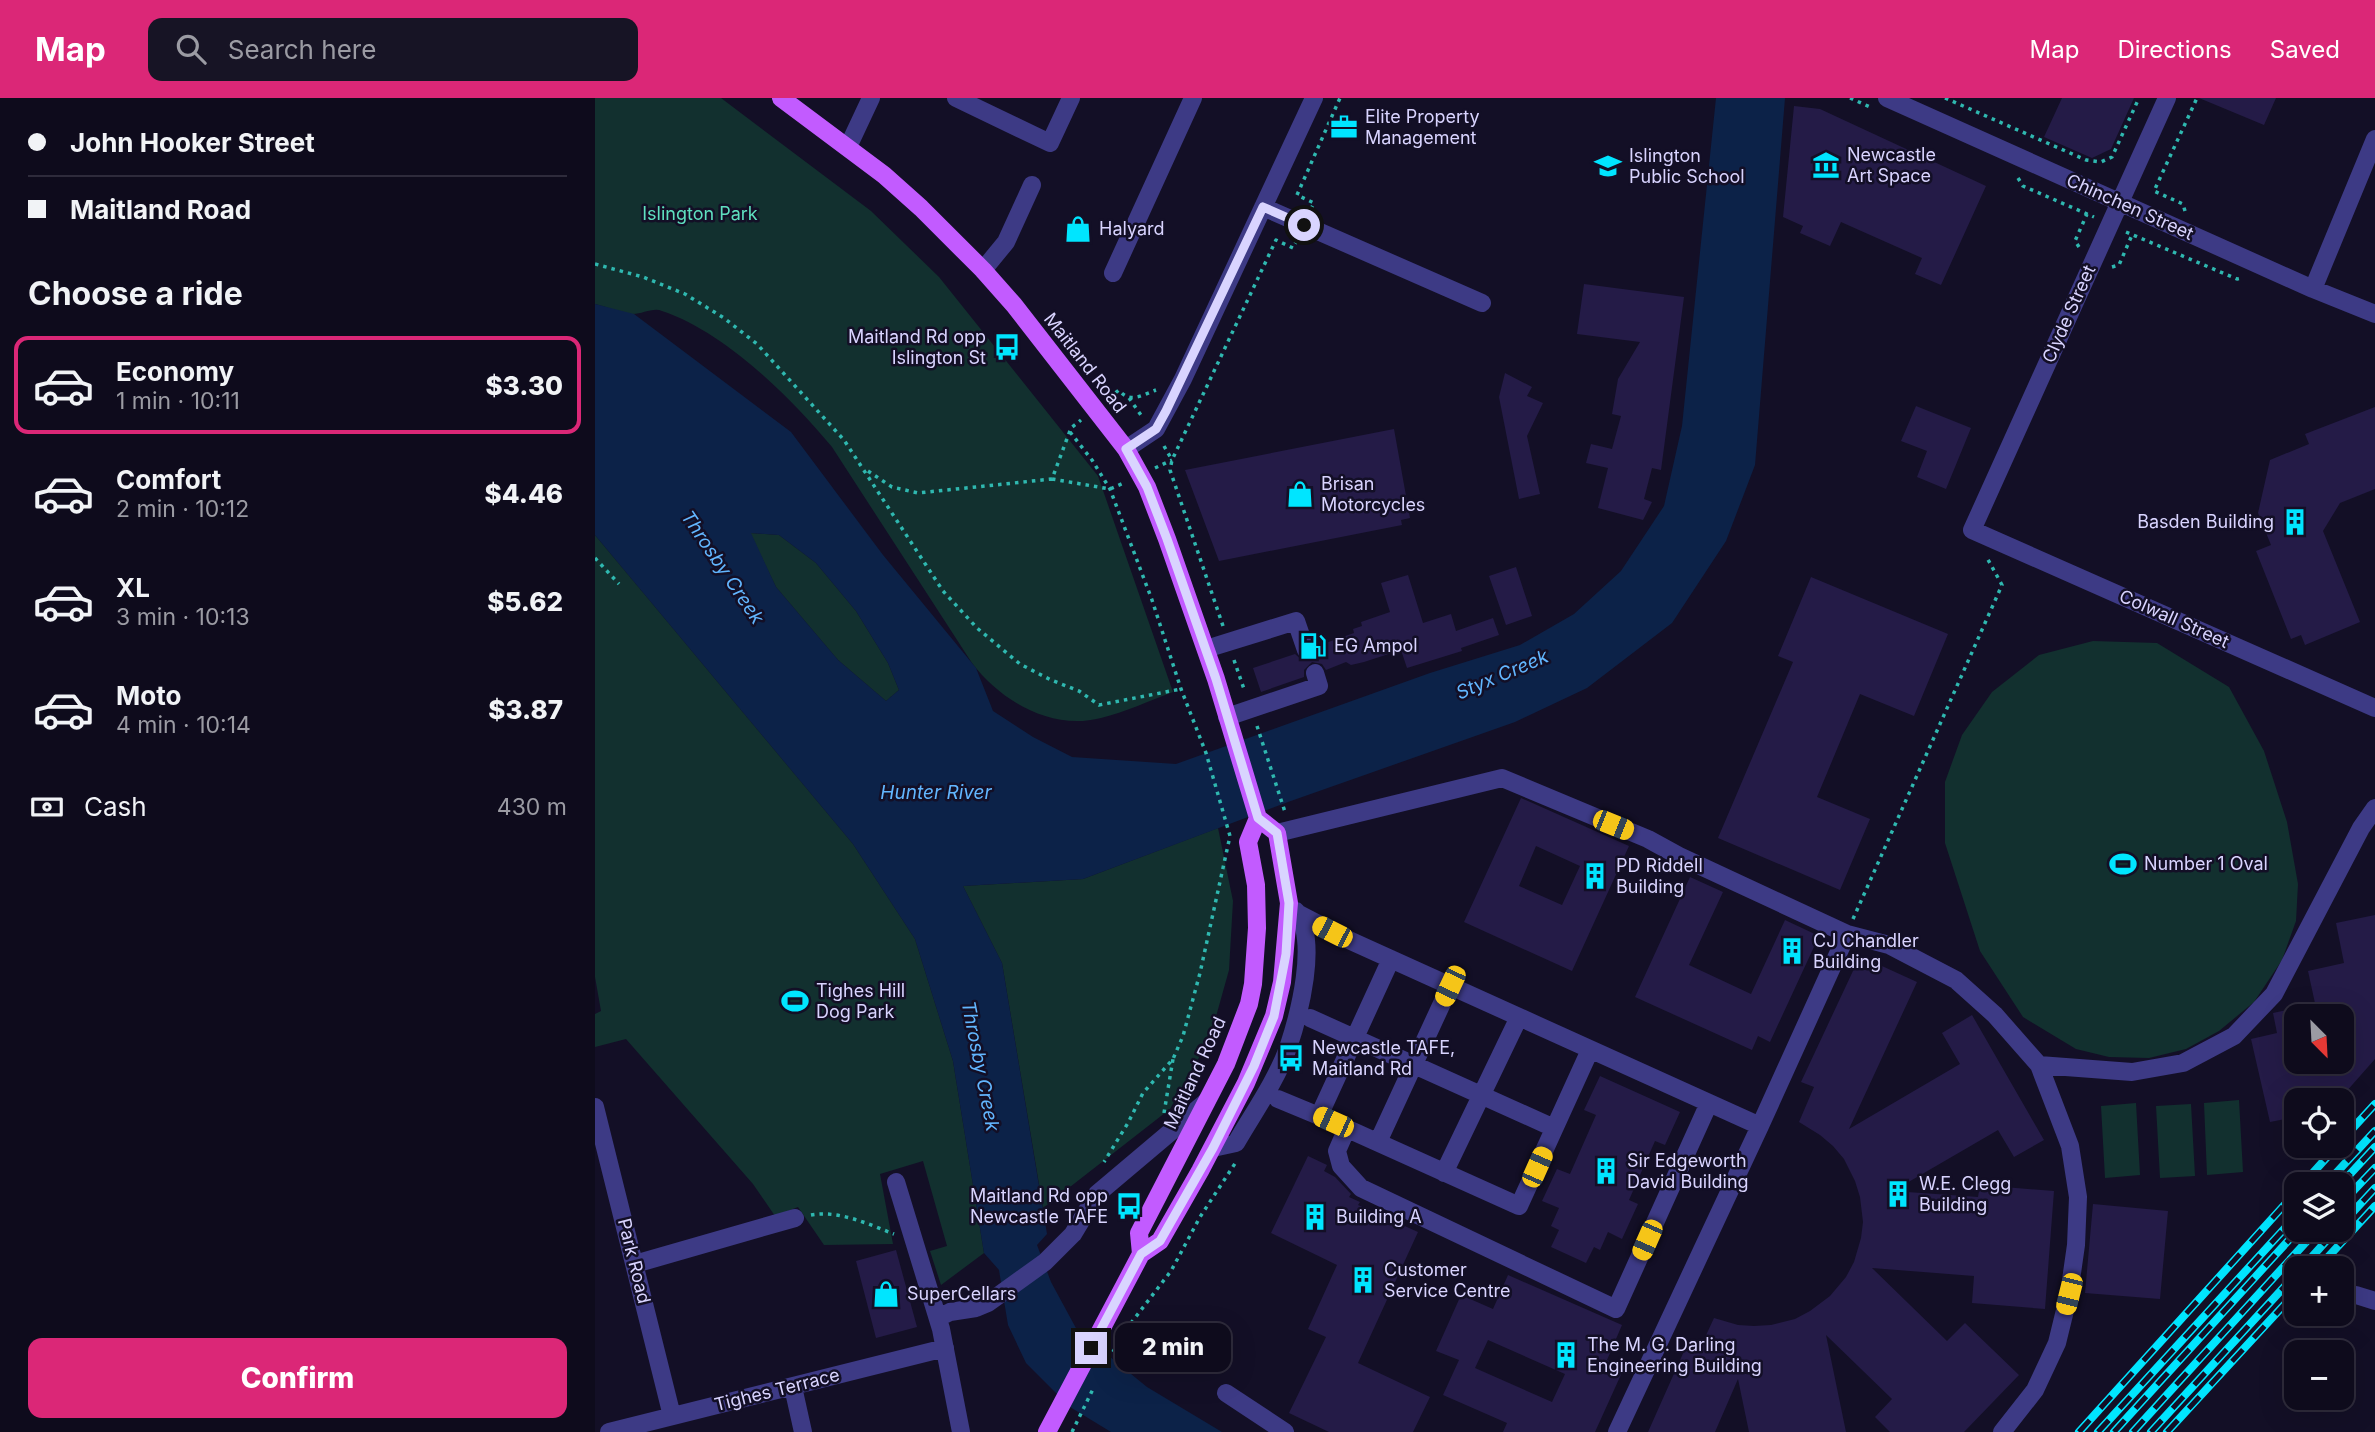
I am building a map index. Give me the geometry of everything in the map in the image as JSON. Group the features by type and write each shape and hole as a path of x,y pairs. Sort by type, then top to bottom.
{"main road":[{"name":"Maitland Road","path":"781,98 884,175 983,270 1014,305 1126,449 1153,502 1206,649 1258,818 1248,842 1257,903 1253,984 1237,1037 1139,1233 1141,1254"},
{"path":"1258,818 1277,833"},
{"name":"Maitland Road","path":"1047,1432 1141,1254 1160,1241 1213,1148 1252,1072 1274,1016 1294,909 1277,833"}],"street":[{"path":"848,147 871,98"},
{"path":"956,98 1050,143 1071,98"},
{"path":"1113,273 1193,98"},
{"path":"1126,449 1156,429 1166,411 1314,98"},
{"name":"Chinchen Street","path":"1887,98 2313,289 2375,314"},
{"name":"Clyde Street","path":"1972,530 2167,98"},
{"path":"2313,289 2375,139"},
{"path":"983,270 1006,242 1032,185"},
{"path":"1263,207 1482,303"},
{"name":"Colwall Street","path":"1972,530 2375,708"},
{"path":"1206,649 1296,621 1306,650"},
{"path":"1227,717 1319,686 1315,674"},
{"path":"1277,833 1502,778 1648,839 1847,934 1889,945 1956,980 1995,1015 2039,1066 2070,1146 2078,1197 2076,1245 2069,1294 2057,1343 2035,1390 2002,1432"},
{"path":"2039,1066 2132,1072 2183,1063 2234,1036 2274,994 2361,828 2375,808"},
{"path":"1294,909 1391,959 1760,1126"},
{"path":"1617,1432 1847,934"},
{"path":"1319,1116 1391,959"},
{"path":"1378,1142 1450,986"},
{"path":"1444,1173 1519,1017"},
{"path":"1310,1018 1554,1128"},
{"path":"1278,1099 1519,1206 1590,1049"},
{"path":"938,1318 950,1312 988,1303 1045,1262 1073,1234 1097,1194 1206,1102"},
{"path":"1347,1128 1337,1151 1341,1166 1361,1188 1616,1309 1709,1103"},
{"name":"Park Road","path":"595,1107 672,1416"},
{"path":"896,1182 938,1318 961,1432"},
{"path":"635,1264 795,1218"},
{"path":"2356,1295 2375,1301"},
{"name":"Tighes Terrace","path":"609,1432 945,1348"},
{"path":"793,1387 803,1432"},
{"path":"1226,1393 1285,1432"}],"path":[{"path":"1314,203 1297,195 1340,98"},
{"path":"1945,98 2086,160 2101,162 2112,157 2139,98"},
{"path":"2183,204 2154,191 2197,98"},
{"path":"2023,186 2087,214 2075,241"},
{"path":"2119,265 2132,235 2237,279"},
{"path":"1282,804 1170,470 1172,460 1276,240 1293,248"},
{"path":"595,264 665,285 724,318 757,344 869,472 886,484 918,493 1052,479 1110,489"},
{"path":"1115,393 1119,390 1129,398 1143,397 1147,393"},
{"path":"1129,398 1134,405"},
{"path":"1052,479 1070,432 1110,489 1206,753 1230,836 1200,973 1183,1036 1173,1059 1162,1120"},
{"path":"1164,447 1172,460"},
{"path":"860,462 943,591 977,628 1020,664 1079,691 1100,705 1181,689"},
{"path":"1847,934 2002,585 1972,530"},
{"path":"595,558 619,584"},
{"path":"1098,1171 1128,1124 1143,1093 1173,1059"},
{"path":"1215,1179 1219,1188"},
{"path":"795,1218 820,1214 846,1217 898,1236 913,1235"},
{"path":"1072,1432 1081,1413"}],"green space":[{"name":"Islington Park","path":"595,98 721,98 871,211 939,277 1098,476 1173,692 1119,713 1082,721 1046,716 1012,701 972,663 832,447 797,408 755,368 709,334 686,321 658,310 631,314 595,304"},
{"path":"750,533 779,535 816,563 856,611 888,663 899,690 886,701 838,660 776,587"},
{"path":"595,535 853,844 915,939 953,1061 984,1253 941,1285 930,1251 947,1246 923,1161 880,1174 893,1244 824,1245 798,1207 775,1216 753,1184 626,1039 595,1047 595,1014 601,1011 595,977"},
{"name":"Number 1 Oval","path":"2093,641 2157,643 2229,687 2264,751 2287,822 2298,884 2296,921 2282,960 2254,1002 2219,1031 2186,1049 2149,1058 2109,1057 2076,1049 2023,1017 1980,951 1945,843 1945,782 1962,735 1992,692 2039,655"},
{"path":"1218,828 1233,901 1229,970 1210,1038 1170,1109 1043,1208 1002,963 963,886 1083,879"},
{"path":"2239,1100 2243,1172 2207,1175 2204,1103"},
{"path":"2136,1103 2140,1175 2105,1178 2101,1106"},
{"path":"2191,1104 2195,1176 2160,1178 2156,1106"}],"water":[{"name":"Hunter River","path":"1716,98 1785,98 1755,465 1726,541 1672,623 1587,688 1515,722 1288,802 1083,879 963,886 1002,963 1047,1234 1037,1245 1051,1282 1077,1330 1147,1387 1222,1432 1111,1432 1070,1407 1026,1363 1008,1325 999,1270 984,1253 953,1061 915,939 853,844 595,535 595,304 634,314 791,432 883,555 976,668 993,711 1033,737 1072,757 1176,764 1430,673 1520,645 1574,614 1621,571 1664,506 1682,426","holes":["751,533 779,535 816,563 856,611 888,663 899,690 886,701 838,660 776,587"]}],"building":[{"path":"2062,98 2134,98 2111,149 2092,158 2044,137"},
{"path":"2199,98 2276,98 2264,125"},
{"path":"1794,106 1820,109 1986,186 1941,285 1915,274 1922,258 1841,222 1830,246 1800,233 1803,226 1783,217"},
{"path":"1584,284 1684,297 1661,470 1652,468 1644,499 1652,502 1643,520 1598,508 1608,468 1586,463 1591,444 1612,449 1621,416 1612,414 1618,379 1640,342 1577,334"},
{"path":"1505,373 1532,387 1527,396 1543,403 1527,436 1540,494 1519,499 1499,397"},
{"path":"1916,406 1971,428 1946,489 1917,477 1927,451 1901,441"},
{"name":"Basden Building","path":"2375,407 2375,489 2340,503 2323,531 2360,622 2305,645 2301,635 2291,639 2256,551 2271,545 2258,513 2270,460 2309,444 2305,434"},
{"name":"Brisan Motorcycles","path":"1394,429 1410,518 1401,520 1402,525 1219,561 1185,470"},
{"path":"1516,567 1532,616 1506,625 1489,576"},
{"path":"1408,575 1423,623 1451,614 1456,631 1493,618 1499,635 1461,648 1462,651 1407,668 1401,650 1351,665 1346,662 1326,670 1322,664 1312,662 1304,670 1304,677 1261,692 1253,668 1295,654 1303,661 1310,660 1317,653 1317,646 1354,633 1353,629 1362,626 1361,622 1390,612 1381,583"},
{"path":"1811,577 1948,634 1914,716 1860,694 1817,797 1870,819 1840,890 1718,838 1793,662 1778,656"},
{"name":"PD Riddell Building","path":"1521,798 1629,846 1572,971 1464,922","holes":["1536,846 1580,866 1562,905 1519,886"]},
{"name":"CJ Chandler Building","path":"1690,877 1723,892 1689,965 1751,994 1785,920 1819,936 1770,1042 1758,1036 1752,1050 1635,997"},
{"path":"2375,915 2375,1059 2349,1088 2284,1088 2284,1119 2270,1122 2251,1039 2277,1033 2273,1013 2284,1011 2284,1074 2354,1074 2354,1004 2315,1004 2308,971 2344,963 2336,923"},
{"name":"W.E. Clegg Building","path":"1860,956 1917,982 1849,1129 1960,1064 1942,1033 1972,1015 2044,1140 2014,1157 1998,1130 1893,1191 1978,1197 1980,1185 2054,1191 2045,1309 1972,1303 1974,1276 1872,1268 1947,1341 1965,1323 2019,1375 1964,1432 1890,1432 1875,1417 1892,1399 1826,1335 1846,1432 1749,1432 1738,1379 1715,1432 1648,1432 1689,1340 1701,1346 1714,1318 1738,1325 1754,1326 1795,1319 1830,1296 1846,1277 1854,1262 1863,1222 1855,1181 1844,1159 1833,1146 1799,1122 1814,1087 1801,1082"},
{"name":"Sir Edgeworth David Building","path":"1600,1076 1680,1112 1665,1145 1655,1141 1629,1200 1638,1204 1622,1239 1608,1232 1600,1250 1594,1247 1586,1263 1551,1247 1559,1230 1551,1226 1559,1208 1542,1201 1557,1169 1570,1174 1596,1115 1584,1110"},
{"path":"1308,1156 1327,1165 1324,1171 1335,1177 1351,1194 1349,1197 1360,1202 1358,1205 1418,1232 1358,1363 1430,1397 1413,1432 1329,1432 1289,1413 1326,1337 1308,1329 1337,1265 1271,1233"},
{"path":"2093,1204 2168,1211 2160,1299 2085,1293"},
{"name":"SuperCellars","path":"896,1250 917,1327 876,1338 856,1261"},
{"name":"The M. G. Darling Engineering Building","path":"1508,1275 1622,1325 1607,1360 1624,1368 1595,1432 1503,1432 1507,1423 1443,1395 1459,1360 1436,1351 1461,1295 1493,1309","holes":["1488,1340 1565,1374 1552,1402 1475,1368"]}],"railway":[{"path":"2354,1127 2375,1104"},
{"path":"2337,1172 2375,1131"},
{"path":"2352,1172 2375,1147"},
{"path":"2314,1172 2326,1158"},
{"path":"2354,1190 2375,1168"},
{"path":"2354,1211 2375,1188"},
{"path":"2079,1432 2284,1205"},
{"path":"2329,1256 2375,1206"},
{"path":"2098,1432 2284,1229"},
{"path":"2114,1432 2287,1242"},
{"path":"2133,1432 2306,1242"},
{"path":"2313,1256 2325,1242"},
{"path":"2151,1432 2284,1287"},
{"path":"2167,1432 2284,1305"}],"place":[{"name":"Elite Property Management","path":"1344,127"},
{"name":"Newcastle Art Space","path":"1826,165"},
{"name":"Islington Public School","path":"1608,166"},
{"name":"Halyard","path":"1078,229"},
{"name":"Maitland Rd opp Islington St","path":"1007,347"},
{"name":"Brisan Motorcycles","path":"1300,494"},
{"name":"Basden Building","path":"2295,522"},
{"name":"EG Ampol","path":"1313,646"},
{"name":"Number 1 Oval","path":"2123,864"},
{"name":"PD Riddell Building","path":"1595,876"},
{"name":"CJ Chandler Building","path":"1792,951"},
{"name":"Tighes Hill Dog Park","path":"795,1001"},
{"name":"Newcastle TAFE, Maitland Rd","path":"1291,1058"},
{"name":"Sir Edgeworth David Building","path":"1606,1171"},
{"name":"W.E. Clegg Building","path":"1898,1194"},
{"name":"Maitland Rd opp Newcastle TAFE","path":"1129,1206"},
{"name":"Building A","path":"1315,1217"},
{"name":"Customer Service Centre","path":"1363,1280"},
{"name":"SuperCellars","path":"886,1294"},
{"name":"The M. G. Darling Engineering Building","path":"1566,1355"}],"route":[{"path":"1091,1348 1141,1254 1160,1241 1220,1135 1262,1050 1282,982 1289,903 1277,833 1258,818 1216,679 1167,539 1147,487 1126,449 1156,429 1184,379 1263,207 1304,225"}],"water label":[{"name":"Throsby Creek","path":"723,567"},
{"name":"Styx Creek","path":"1502,674"},
{"name":"Throsby Creek","path":"981,1066"}]}
